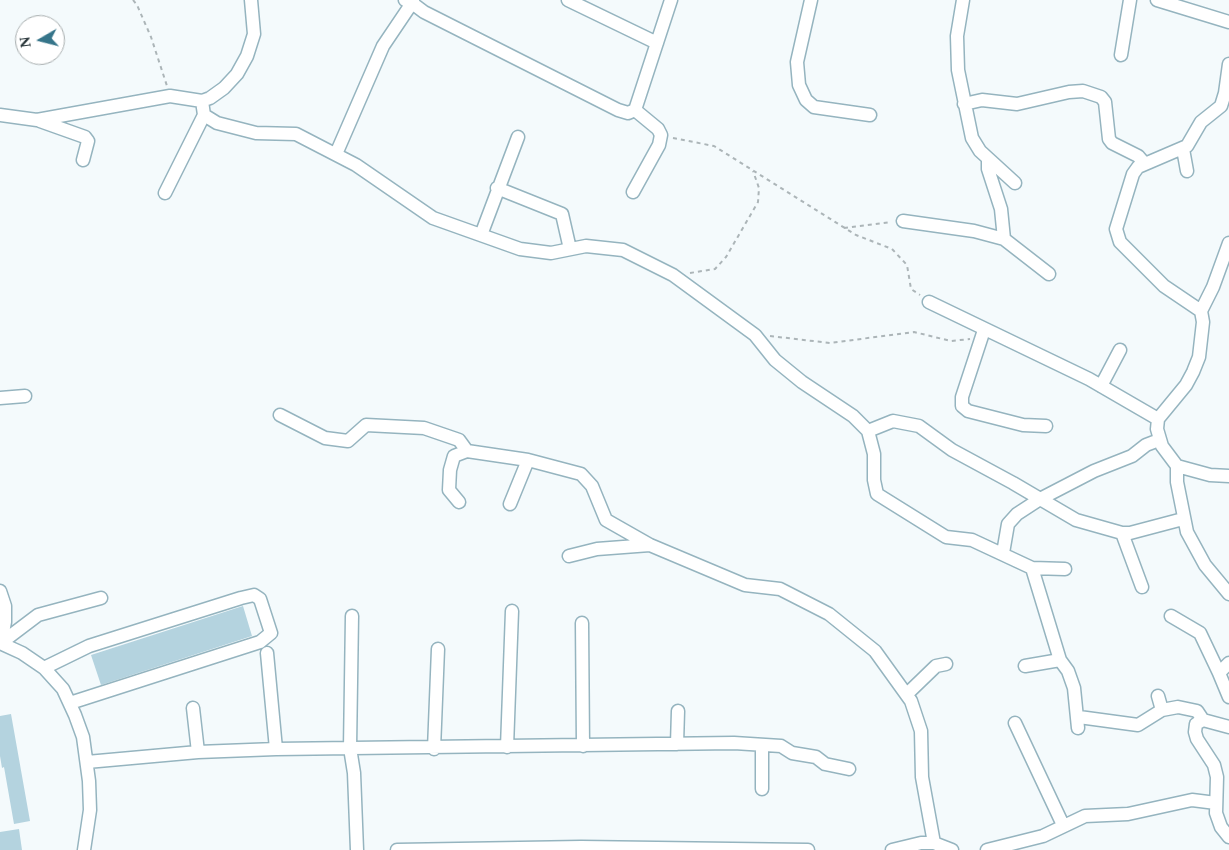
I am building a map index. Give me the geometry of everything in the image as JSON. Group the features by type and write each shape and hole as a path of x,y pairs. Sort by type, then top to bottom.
{"street":[{"path":"37,120 170,96 202,101 224,88 237,74 247,56 254,34 251,0"},
{"path":"568,0 657,43"},
{"path":"336,154 383,46 410,1 424,12 618,110 628,113 634,110 671,0"},
{"path":"810,0 797,62 799,85 806,100 814,107 870,115"},
{"path":"963,0 957,36 958,70 972,138 988,159 1015,183"},
{"path":"1121,55 1130,0"},
{"path":"1157,0 1229,22"},
{"path":"1201,311 1164,286 1116,236 1118,218 1133,174 1144,163 1183,149 1190,142 1201,122 1226,104 1229,64"},
{"path":"964,104 982,100 1017,104 1069,92 1083,91 1101,97 1105,102 1109,139 1112,143 1138,156 1144,163"},
{"path":"165,193 204,115 202,101"},
{"path":"633,192 659,145 661,135 658,129 634,110"},
{"path":"0,115 37,120 85,137 88,141 83,160"},
{"path":"204,115 216,123 256,133 296,134 356,165 433,218 520,249 551,253 586,246 623,250 673,275 755,335 775,360 802,382 853,416 868,430 874,454 874,480 877,494 946,537 972,540 1032,568 1065,569"},
{"path":"482,235 518,137"},
{"path":"1183,149 1187,171"},
{"path":"988,159 988,169 1001,209 1004,239"},
{"path":"498,188 562,214 570,249"},
{"path":"903,221 974,231 1004,239 1049,274"},
{"path":"1229,243 1213,287 1201,311 1203,322 1200,348 1193,372 1186,385 1158,419 1159,440 1170,459 1177,466 1210,475 1229,476"},
{"path":"929,302 1101,386 1158,419"},
{"path":"984,330 962,397 962,406 968,411 1023,425 1046,426"},
{"path":"1101,386 1120,350"},
{"path":"0,398 25,396"},
{"path":"280,415 324,438 348,441 366,425 424,428 459,440 467,451"},
{"path":"868,430 892,421 918,426 952,450 1076,520 1122,533 1130,533 1183,519"},
{"path":"1003,553 1008,524 1017,514 1040,499 1094,471 1132,456 1146,445 1159,440"},
{"path":"459,502 449,490 450,470 454,456 467,451 528,460 581,474 592,486 606,520 650,544 745,585 780,589 829,614 875,651 907,694 921,731 922,777 934,843"},
{"path":"510,504 528,460"},
{"path":"1177,466 1177,482 1187,532 1205,565 1229,594"},
{"path":"1122,533 1142,587"},
{"path":"569,556 597,549 650,544"},
{"path":"1032,568 1060,660 1068,671 1074,688 1078,723 1138,724 1162,710 1189,708 1197,711 1203,720 1229,727"},
{"path":"0,591 5,614 0,643"},
{"path":"44,668 89,646 241,598 254,595 260,599 271,633 260,642 70,703"},
{"path":"0,643 38,615 101,598"},
{"path":"507,747 512,611"},
{"path":"352,616 350,748 354,773 357,850"},
{"path":"1171,616 1200,633 1229,697"},
{"path":"582,623 584,746"},
{"path":"0,643 28,656 44,668 63,690 70,703 83,737 88,762 90,810 84,850"},
{"path":"434,749 438,649"},
{"path":"267,653 276,749"},
{"path":"1025,666 1060,660"},
{"path":"1219,673 1229,663"},
{"path":"907,694 936,666 946,664"},
{"path":"1158,696 1162,710"},
{"path":"193,708 198,752"},
{"path":"677,744 678,710"},
{"path":"1203,720 1196,724 1195,732 1216,771 1218,820 1229,837"},
{"path":"1015,723 1063,825"},
{"path":"88,762 198,752 276,749 434,749 677,744 781,746 792,753 816,756 825,764 849,769"},
{"path":"762,745 762,790"},
{"path":"987,850 1043,836 1085,816 1128,814 1192,800 1216,803"},
{"path":"892,850 920,843 934,843 952,850"},
{"path":"397,850 808,850"}],"path":[{"path":"133,0 151,37 170,96"},
{"path":"661,135 714,146 856,236 892,249 907,265 911,289 929,302"},
{"path":"673,275 710,271 720,265 758,202 759,188 752,170"},
{"path":"844,228 860,224 903,221"},
{"path":"755,335 830,343 914,332 951,341 969,340 984,330"}],"building":[{"path":"243,606 252,636 101,685 91,655"},
{"path":"11,714 30,821 14,824 4,767 2,768 0,756 0,716"},
{"path":"19,829 22,850 0,850 0,832"}]}
